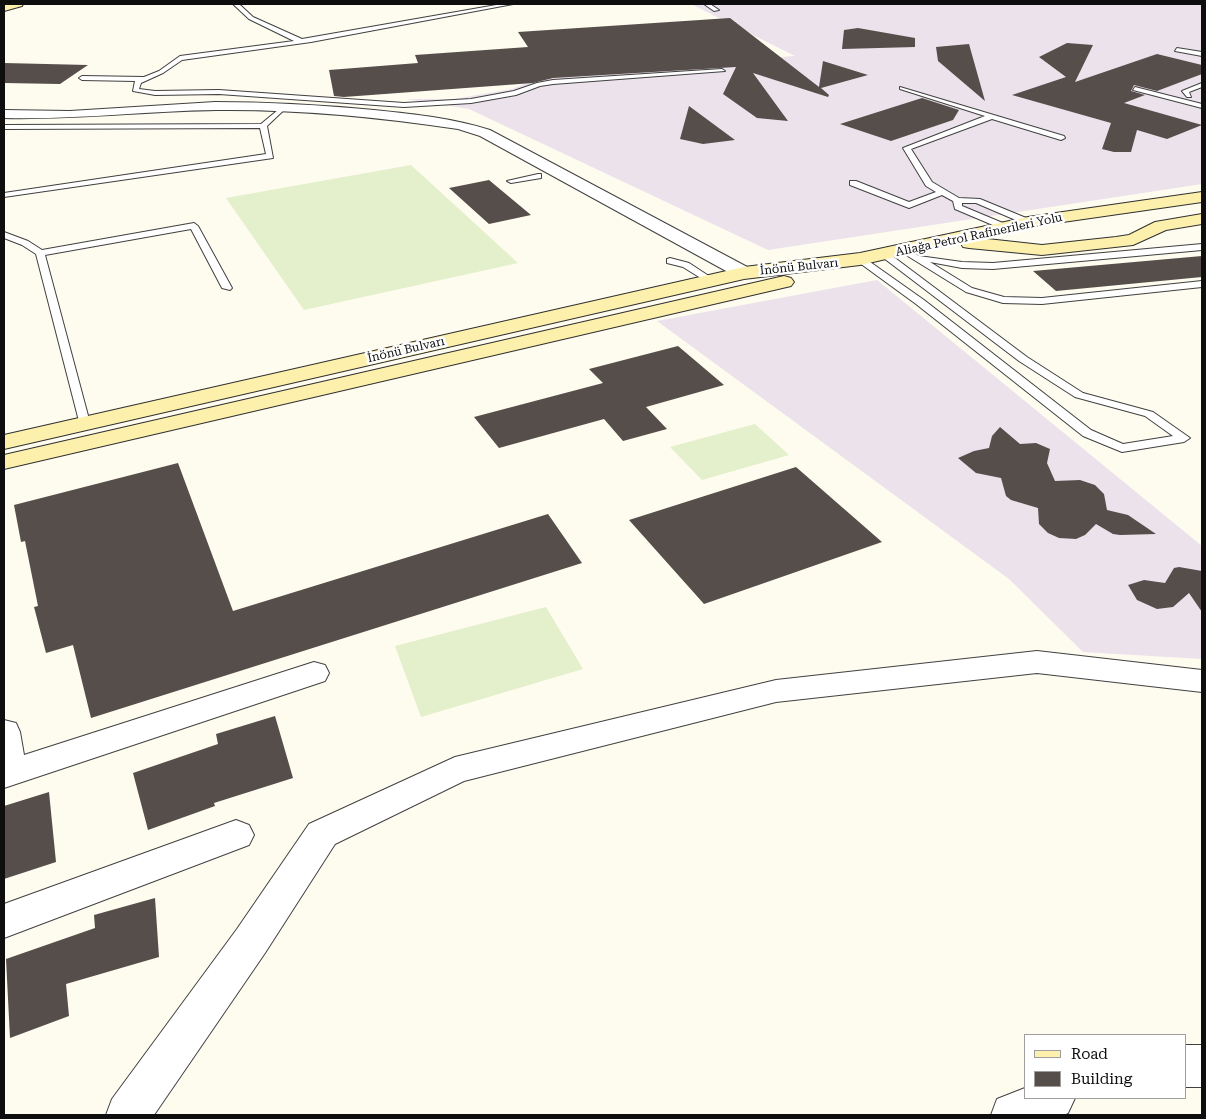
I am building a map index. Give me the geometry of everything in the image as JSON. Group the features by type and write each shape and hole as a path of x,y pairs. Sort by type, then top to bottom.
{"street":[{"path":"4,8 18,4"},
{"path":"4,114 70,115 215,106 284,107 421,118 460,125 485,133 744,272"},
{"name":"Aliağa Petrol Rafinerileri Yolu","path":"852,260 884,254 907,253 943,241 1028,222 1202,197"},
{"path":"1028,222 1075,237 1127,231 1156,216 1197,215"},
{"path":"943,241 1042,250 1133,240 1161,226 1197,215"},
{"name":"İnönü Bulvarı","path":"4,442 744,272 852,260"},
{"name":"İnönü Bulvarı","path":"4,462 770,287 852,260"},
{"path":"128,1115 246,949 322,834 455,770 776,691 1037,662 1202,681"},
{"path":"4,732 7,774 314,673"},
{"path":"4,921 236,835"},
{"path":"1186,1066 1202,1066"},
{"path":"1013,1115 1051,1099"}],"lane":[{"path":"236,4 251,18 301,42"},
{"path":"510,4 301,42 180,58 161,72 138,82 135,90 155,93 219,92 404,105 471,101 516,93 546,83 722,71"},
{"path":"707,4 716,10"},
{"path":"1177,50 1202,54"},
{"path":"82,78 144,79"},
{"path":"1179,100 1192,96 1185,91 1202,85"},
{"path":"902,88 1061,138"},
{"path":"1135,89 1202,106"},
{"path":"4,127 263,126 284,107"},
{"path":"990,117 907,148 929,184 957,200 977,202 1028,222"},
{"path":"4,195 270,156 263,126"},
{"path":"511,181 538,176"},
{"path":"853,183 909,205 943,192"},
{"path":"957,200 958,207 1007,228"},
{"path":"40,254 194,226 227,288"},
{"path":"4,235 25,243 40,254 84,423"},
{"path":"907,253 962,265 993,266 1202,247"},
{"path":"907,253 969,290 1003,300 1042,300 1202,284"},
{"path":"852,260 920,302 1087,433 1122,448 1184,438 1149,414 1079,395 1022,359 884,254"},
{"path":"686,265 715,257"},
{"path":"670,261 686,265 710,280"}],"shaded area":[{"path":"691,4 1202,4 1202,184 768,250 469,109 407,99 454,99 512,89 545,76 795,56"},
{"path":"877,280 1202,546 1202,659 1083,652 1009,579 657,321"}],"green space":[{"path":"411,165 518,263 304,310 226,198"},
{"path":"755,424 789,455 702,480 670,447"},
{"path":"546,607 583,669 421,717 395,646"}],"building":[{"path":"730,18 819,87 823,61 868,75 821,88 829,95 828,97 753,73 788,121 757,118 723,94 736,67 553,78 533,83 344,97 334,96 329,70 418,63 415,55 528,47 518,32"},
{"path":"858,28 915,38 915,47 842,49 844,30"},
{"path":"1067,43 1093,45 1075,82 1157,54 1202,65 1202,74 1157,91 1134,85 1131,91 1145,95 1124,103 1202,125 1167,139 1137,130 1131,152 1114,152 1102,149 1111,123 1012,95 1066,77 1039,57"},
{"path":"969,44 985,101 938,61 936,47"},
{"path":"4,63 88,65 60,84 4,83"},
{"path":"922,98 959,110 953,120 891,141 840,124"},
{"path":"689,106 735,140 703,144 680,139"},
{"path":"489,180 531,215 489,224 449,188"},
{"path":"1202,256 1202,277 1056,291 1033,271"},
{"path":"678,346 724,385 646,407 667,429 623,441 604,419 499,448 474,417 603,383 589,369"},
{"path":"1000,427 1020,444 1036,443 1050,449 1047,463 1055,481 1080,480 1095,485 1104,494 1107,510 1128,515 1156,534 1113,534 1096,524 1085,535 1076,539 1059,538 1048,533 1039,524 1038,508 1011,500 1006,496 1001,478 976,473 958,458 974,451 989,448 992,436"},
{"path":"178,463 233,611 548,514 582,563 91,718 73,645 46,653 34,607 38,606 25,541 21,542 14,505"},
{"path":"796,467 882,542 704,604 629,520"},
{"path":"1179,567 1202,571 1202,612 1189,593 1173,607 1157,609 1137,600 1128,585 1144,580 1165,583 1174,568"},
{"path":"275,716 293,778 214,803 215,806 148,830 133,773 218,744 216,734"},
{"path":"49,792 56,862 4,879 4,806"},
{"path":"155,898 159,957 66,984 69,1016 10,1038 6,959 95,928 94,915"}]}
